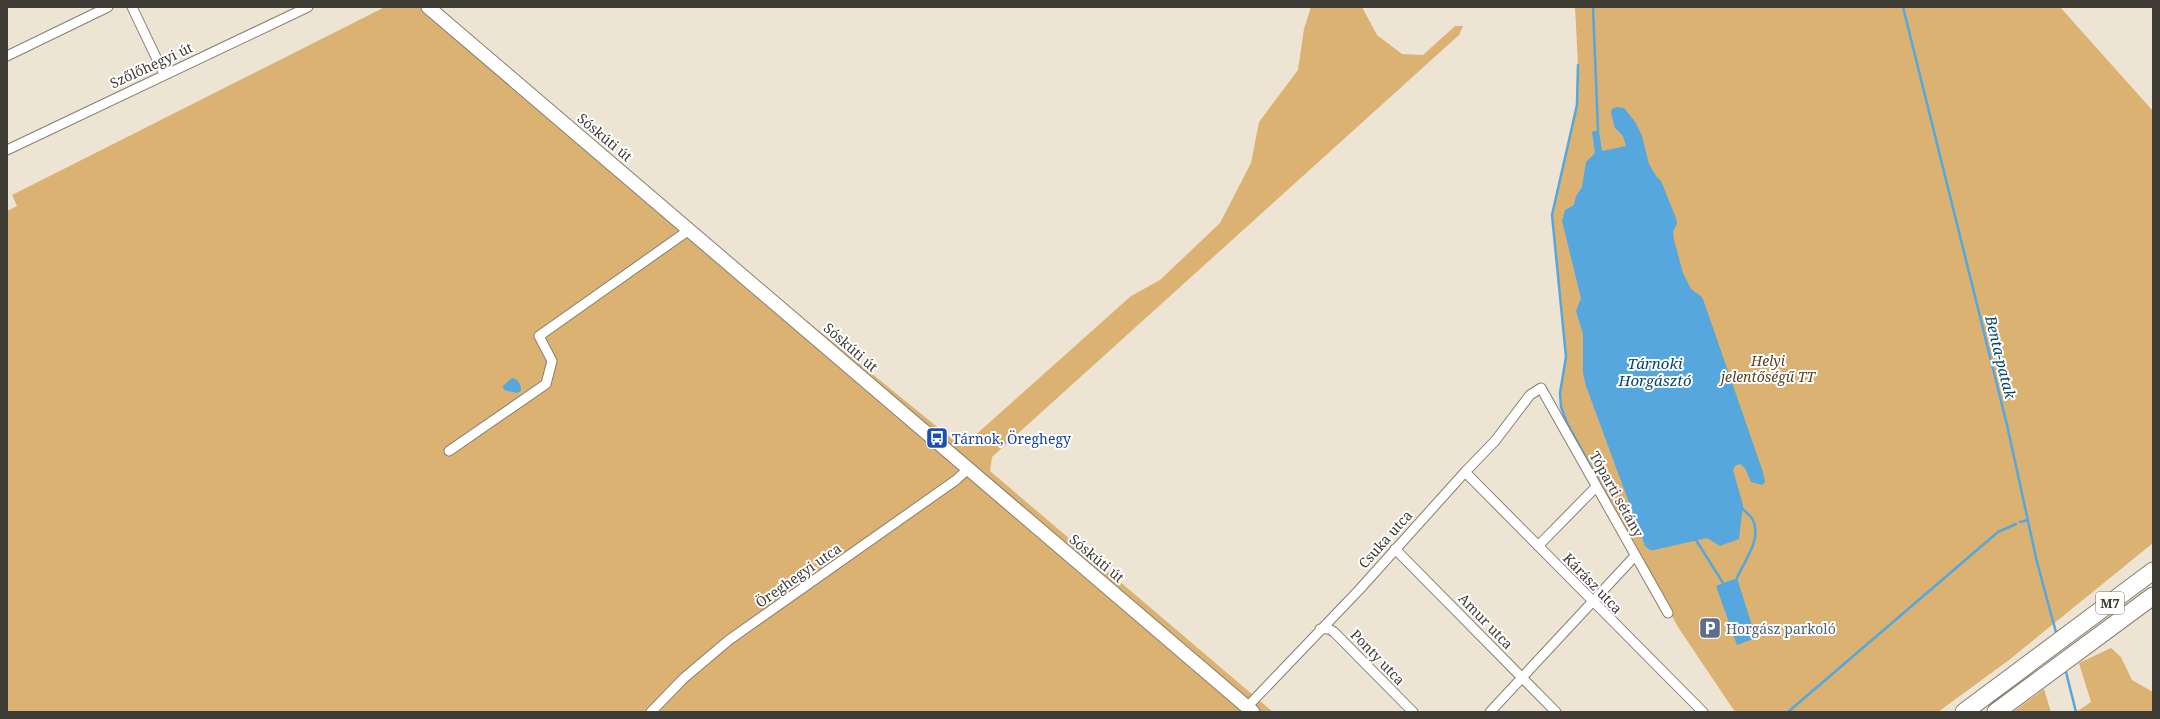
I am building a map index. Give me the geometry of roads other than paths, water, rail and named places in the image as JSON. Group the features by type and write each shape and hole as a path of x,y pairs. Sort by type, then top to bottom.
{"highway":[{"name":"M7","path":"1964,712 2153,571"},
{"name":"M7","path":"1996,712 2153,596"}],"main road":[{"name":"Sóskúti út","path":"428,7 1250,710"}],"street":[{"path":"7,56 108,7"},
{"path":"132,7 164,74"},
{"name":"Szőlőhegyi út","path":"7,150 164,74 308,7"},
{"path":"449,452 546,384 552,361 539,336 689,230"},
{"name":"Csuka utca","path":"1250,710 1320,629 1359,590 1464,472 1506,428 1530,395 1541,388"},
{"name":"Tóparti sétány","path":"1541,388 1668,613"},
{"name":"Öreghegyi utca","path":"651,712 684,678 730,640 937,493 968,468"},
{"name":"Kárász utca","path":"1464,472 1703,712"},
{"path":"1538,546 1596,486"},
{"name":"Amur utca","path":"1396,548 1556,712"},
{"path":"1490,712 1635,556"},
{"name":"Ponty utca","path":"1320,629 1329,629 1334,632 1413,712"}],"water":[{"name":"Tárnoki Horgásztó","path":"1617,107 1624,108 1636,123 1642,136 1649,164 1656,176 1661,181 1676,218 1677,224 1673,231 1674,240 1683,273 1691,289 1702,297 1763,472 1765,482 1762,485 1751,482 1745,468 1740,464 1735,466 1733,470 1743,505 1739,539 1720,546 1707,538 1654,550 1650,550 1645,546 1586,386 1583,373 1583,334 1576,311 1581,298 1562,221 1565,210 1574,205 1576,196 1582,187 1586,162 1595,153 1592,132 1599,131 1602,151 1626,146 1623,136 1615,128 1611,113 1612,109"},
{"path":"512,378 518,381 520,385 521,391 517,393 504,390 503,386"},
{"path":"1737,578 1756,638 1737,645 1716,586"}],"waterway":[{"path":"1593,7 1598,130"},
{"name":"Benta-patak","path":"1903,7 2007,425 2037,562 2057,636"},
{"path":"1578,65 1577,105 1552,215 1566,357 1560,393 1561,407 1567,423 1612,505"},
{"path":"1737,578 1754,543 1755,535 1753,520 1741,506"},
{"name":"Benta-patak","path":"2020,522 2028,520"},
{"path":"1788,712 1998,532 2016,524"},
{"path":"1696,540 1723,583"},
{"name":"Benta-patak","path":"2065,668 2076,712"}],"place":[{"name":"Tárnok, Öreghegy","path":"937,438"},
{"name":"Horgász parkoló","path":"1710,628"}],"park label":[{"name":"Helyi jelentőségű TT","path":"1768,368"}]}
